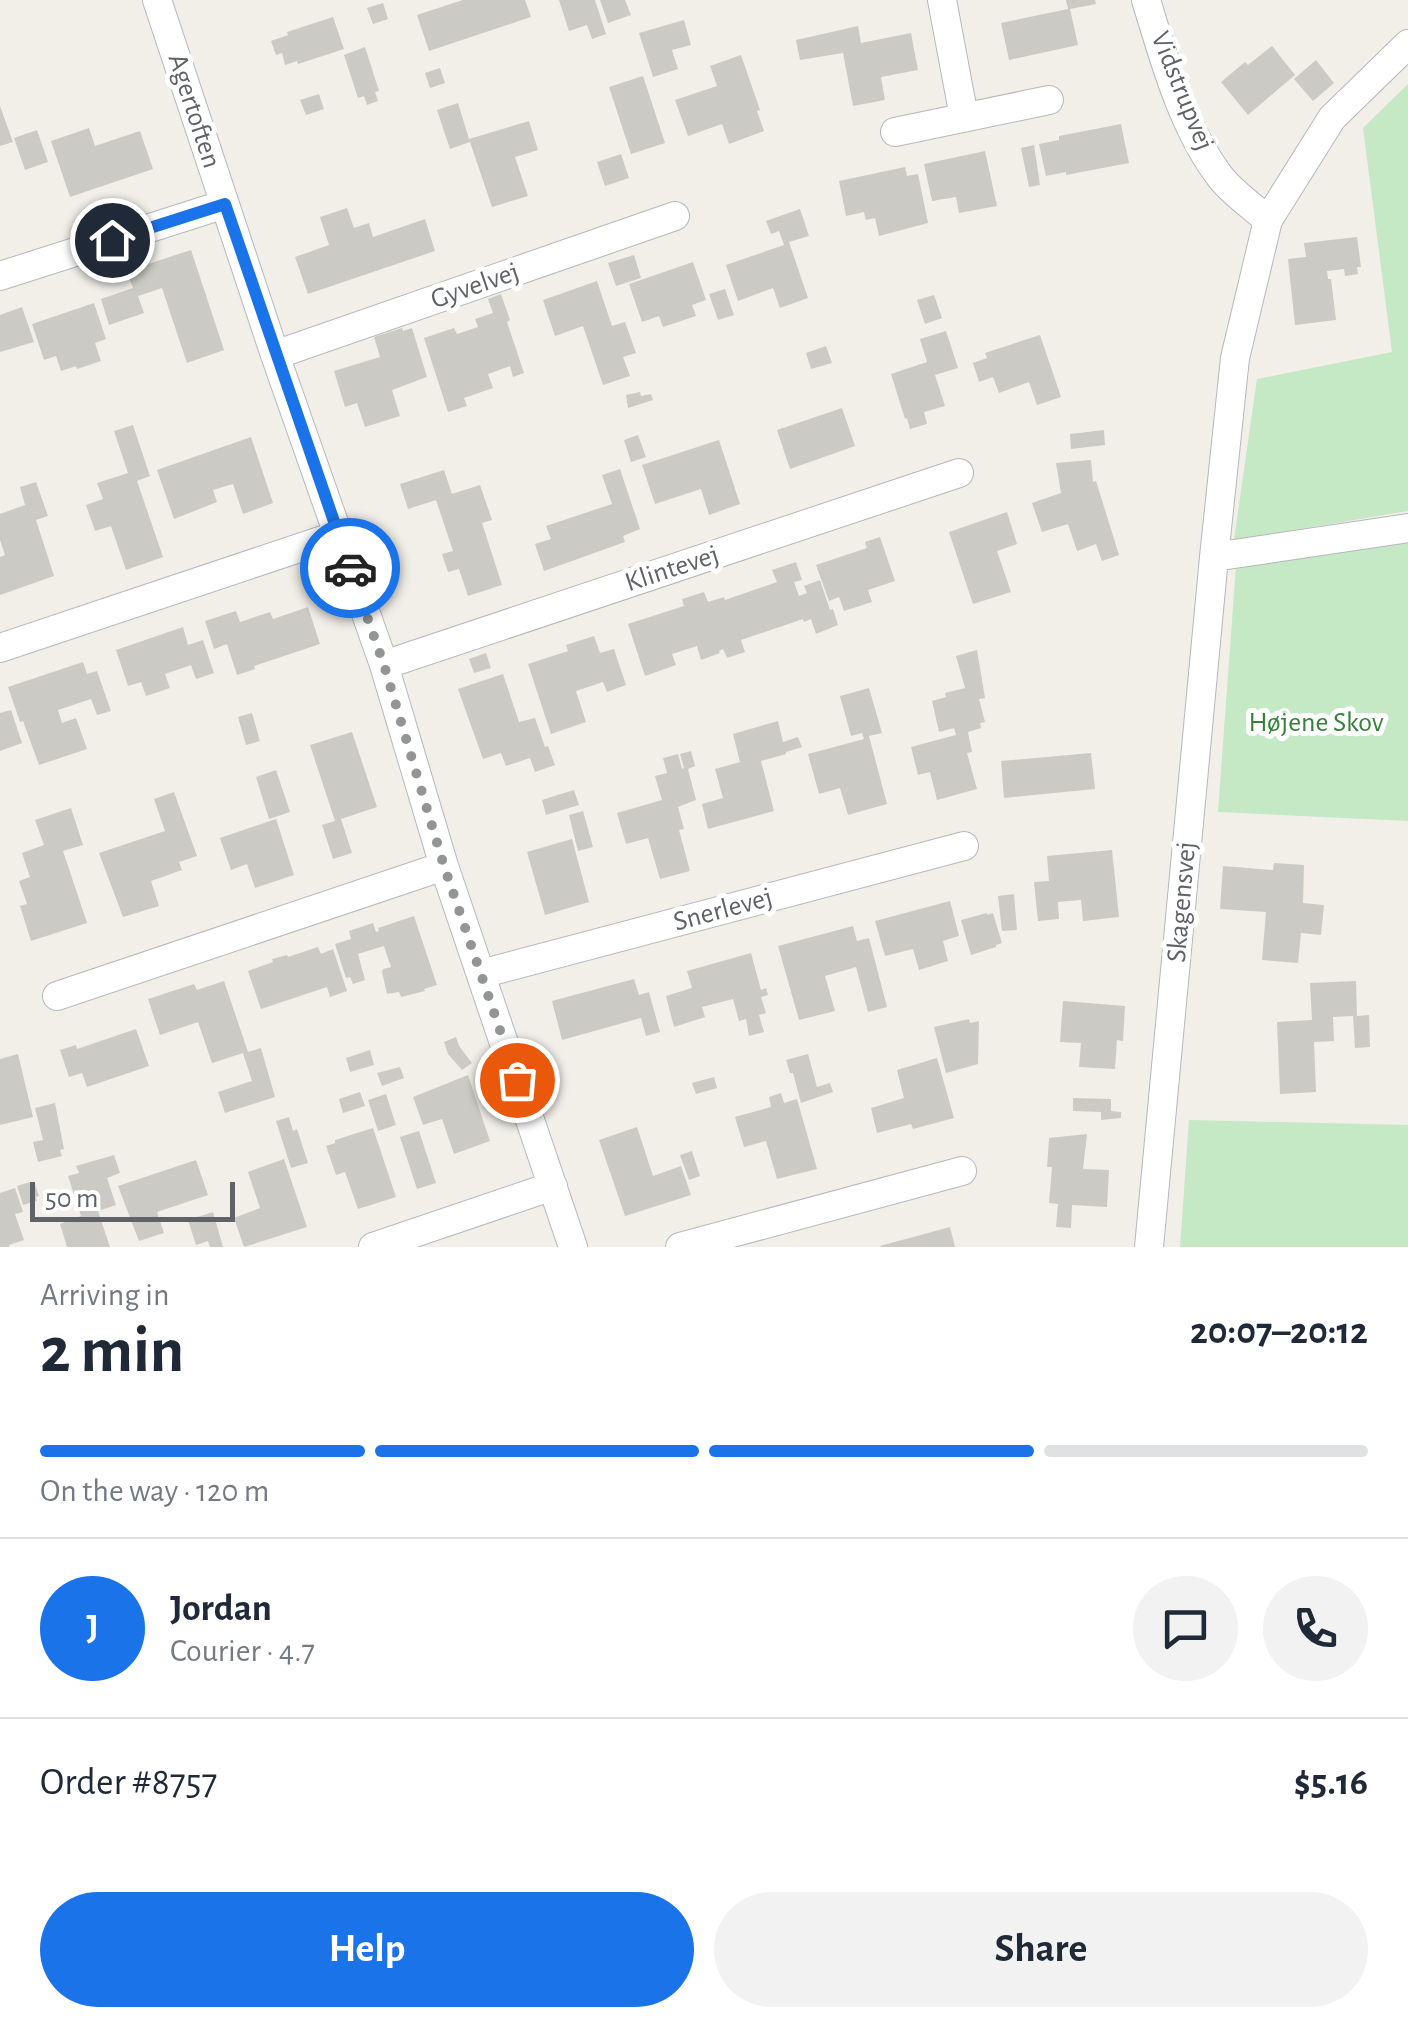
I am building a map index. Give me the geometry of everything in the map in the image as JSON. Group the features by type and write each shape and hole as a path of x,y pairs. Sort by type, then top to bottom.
{"street":[{"name":"Agertoften","path":"157,0 275,355 384,665 444,866 572,1247"},
{"path":"942,0 964,117"},
{"name":"Vidstrupvej","path":"1146,0 1172,80 1201,146 1222,180 1268,220"},
{"name":"Skagensvej","path":"1150,1247 1235,358 1268,220 1332,118 1408,44"},
{"path":"895,132 1049,100"},
{"path":"0,276 225,204"},
{"name":"Gyvelvej","path":"275,355 675,216"},
{"name":"Klintevej","path":"384,665 959,473"},
{"path":"1214,558 1408,528"},
{"path":"0,648 338,535"},
{"name":"Snerlevej","path":"481,974 964,846"},
{"path":"57,996 444,866"},
{"path":"680,1247 962,1171"},
{"path":"372,1247 553,1186"}],"green space":[{"path":"1408,84 1408,511 1234,540 1257,379 1392,352 1363,128"},
{"name":"Højene Skov","path":"1408,540 1408,821 1218,812 1236,566"},
{"path":"1189,1120 1408,1125 1408,1247 1180,1247"}],"building":[{"path":"463,0 525,0 531,17 429,51 417,15"},
{"path":"559,0 595,0 606,34 592,39 587,25 569,31"},
{"path":"600,0 625,0 631,15 608,23"},
{"path":"1066,0 1095,0 1096,4 1070,9 1078,45 1009,60 1001,23 1068,9"},
{"path":"383,3 388,19 373,24 367,8"},
{"path":"333,17 344,49 298,64 297,61 285,65 282,53 276,55 271,41"},
{"path":"684,20 691,45 672,50 678,69 653,77 639,33"},
{"path":"858,26 861,43 911,33 918,70 881,77 885,100 853,106 843,53 800,60 796,40"},
{"path":"1272,46 1295,75 1248,115 1221,82"},
{"path":"365,47 379,91 375,92 378,101 367,105 364,96 358,98 344,55"},
{"path":"741,55 764,131 729,144 722,124 688,136 675,100 717,86 710,66"},
{"path":"1316,60 1334,83 1313,101 1294,79"},
{"path":"440,68 445,83 430,88 425,73"},
{"path":"643,76 665,143 631,154 609,87"},
{"path":"319,94 324,109 306,115 300,100"},
{"path":"458,103 469,139 529,121 538,150 515,157 528,196 492,207 470,142 450,149 437,110"},
{"path":"0,106 13,142 0,146"},
{"path":"1121,124 1129,163 1046,176 1039,144 1059,140 1059,136"},
{"path":"89,128 95,146 140,131 153,169 70,197 51,141"},
{"path":"37,130 48,162 25,170 14,138"},
{"path":"1034,145 1040,185 1029,187 1021,148"},
{"path":"985,151 997,206 959,213 956,197 932,201 924,164"},
{"path":"621,154 629,178 605,186 597,162"},
{"path":"905,167 907,176 918,174 928,223 879,236 875,218 866,220 864,212 846,216 839,181"},
{"path":"347,208 354,228 369,223 373,237 425,219 435,251 308,294 295,257 329,245 320,217"},
{"path":"800,209 809,236 789,242 808,298 780,308 773,288 738,301 726,265 784,245 779,231 771,234 766,221"},
{"path":"1357,237 1361,267 1357,267 1358,274 1345,276 1344,269 1327,271 1336,320 1295,325 1288,259 1306,257 1304,243"},
{"path":"191,250 224,350 187,363 162,288 138,296 144,313 109,325 101,299 133,288 127,271"},
{"path":"634,255 641,278 616,286 608,263"},
{"path":"693,262 706,300 692,305 696,316 663,327 659,316 642,322 629,284"},
{"path":"597,281 612,326 625,322 636,353 623,357 630,376 603,385 583,326 555,336 543,300"},
{"path":"725,289 734,315 718,320 709,294"},
{"path":"501,294 524,373 513,377 510,366 488,374 493,388 464,398 467,406 448,412 424,338 454,328 457,334 478,327 475,319 493,313 488,299"},
{"path":"934,295 942,318 925,324 917,300"},
{"path":"94,303 106,339 95,343 101,361 61,371 56,356 44,360 32,324"},
{"path":"22,307 34,342 0,352 0,315"},
{"path":"412,328 427,377 392,390 400,416 365,427 357,403 345,407 334,371 380,357 374,337"},
{"path":"946,331 958,368 935,375 945,406 924,412 927,424 910,429 891,374 927,362 920,339"},
{"path":"1040,335 1061,397 1037,405 1029,382 999,393 993,377 979,382 973,363 987,358 985,353"},
{"path":"826,346 832,363 811,369 806,353"},
{"path":"640,392 641,396 651,394 653,400 628,408 626,395"},
{"path":"842,408 855,446 790,469 777,430"},
{"path":"133,425 150,476 137,481 163,557 126,570 111,526 95,531 86,505 103,499 97,483 128,473 114,431"},
{"path":"1104,430 1105,445 1071,449 1070,434"},
{"path":"638,435 646,457 631,462 624,440"},
{"path":"251,437 273,503 243,514 233,484 213,490 217,502 174,519 157,470"},
{"path":"719,440 740,504 709,515 701,489 655,504 642,465"},
{"path":"1091,460 1093,482 1096,481 1119,555 1102,561 1096,544 1077,551 1068,524 1042,532 1032,503 1061,493 1056,463"},
{"path":"620,469 640,529 623,536 625,542 544,571 535,544 551,539 546,526 612,504 602,475"},
{"path":"444,470 452,494 480,485 492,520 482,523 502,585 468,596 459,569 448,572 442,554 453,551 436,500 408,509 400,484"},
{"path":"36,482 48,516 36,520 54,576 0,595 0,557 5,555 0,540 0,514 25,505 20,487"},
{"path":"1007,512 1017,544 997,551 1011,592 973,604 949,532"},
{"path":"880,537 895,581 868,590 872,602 844,611 839,597 829,601 816,565 867,548 865,542"},
{"path":"796,562 802,580 794,582 799,596 807,593 804,586 820,580 838,625 816,634 811,619 803,619 741,640 745,652 727,658 723,649 701,660 697,646 672,654 676,665 645,676 628,624 684,606 682,599 704,592 708,602 724,597 725,600 777,582 772,570"},
{"path":"308,607 320,644 237,675 227,644 214,649 205,621 236,611 240,622 270,612 273,619"},
{"path":"183,627 188,645 203,640 214,673 196,679 191,665 165,674 170,688 146,696 141,682 128,686 116,650"},
{"path":"594,636 600,653 614,649 626,685 607,692 603,682 576,691 586,722 551,734 528,664 568,651 566,645"},
{"path":"977,650 985,698 979,699 985,722 980,723 981,728 968,732 972,752 967,753 977,789 937,800 930,772 918,775 911,747 956,735 954,728 939,732 932,701 965,688 956,656"},
{"path":"486,653 491,668 474,673 469,659"},
{"path":"83,662 87,674 97,671 111,711 97,715 91,699 58,710 62,723 76,718 87,749 39,765 8,687"},
{"path":"503,674 519,722 535,718 555,765 535,772 530,758 506,766 501,753 483,759 458,689"},
{"path":"869,688 882,733 869,736 887,804 848,815 840,788 819,794 808,754 864,739 862,733 851,736 840,696"},
{"path":"11,710 22,743 0,751 0,713"},
{"path":"252,713 260,741 246,745 238,717"},
{"path":"778,721 783,742 798,737 802,747 761,761 774,811 708,829 702,804 723,798 715,769 740,762 733,734"},
{"path":"352,732 377,807 341,819 352,853 333,859 322,825 335,821 310,745"},
{"path":"691,751 695,766 688,769 696,800 678,807 684,829 679,830 690,871 660,879 648,838 626,844 617,813 662,800 655,776 667,773 663,758 678,754 682,769 680,754"},
{"path":"1091,753 1095,789 1004,798 1001,761"},
{"path":"276,770 290,812 269,819 256,777"},
{"path":"574,790 579,805 546,815 542,800"},
{"path":"174,792 197,856 179,862 182,870 151,881 159,906 123,917 99,853 165,831 154,799"},
{"path":"71,808 83,845 63,851 87,923 31,941 20,906 27,904 19,881 30,877 22,853 44,845 35,820"},
{"path":"583,811 593,847 578,851 569,815"},
{"path":"276,819 294,875 255,888 247,864 231,870 220,838"},
{"path":"572,839 589,902 545,915 527,852"},
{"path":"1112,850 1119,917 1083,921 1081,900 1058,902 1059,919 1038,921 1034,882 1049,881 1047,856"},
{"path":"1274,863 1304,865 1303,903 1324,905 1321,935 1301,933 1298,963 1262,960 1266,912 1220,909 1223,866 1273,870"},
{"path":"1014,894 1017,930 1002,931 998,896"},
{"path":"950,901 959,936 943,941 948,961 919,970 913,949 885,956 875,921"},
{"path":"993,913 1002,943 971,955 961,920"},
{"path":"414,916 437,985 401,997 399,992 387,994 382,972 391,967 384,946 358,954 365,980 353,984 350,977 346,978 335,944 351,939 349,931 373,923 376,932"},
{"path":"853,926 857,941 869,938 887,1007 868,1012 856,967 825,976 835,1011 799,1020 778,946"},
{"path":"318,947 321,954 333,949 347,991 330,997 327,987 261,1009 248,971 273,962 272,959"},
{"path":"751,953 761,990 766,988 768,995 761,997 766,1013 759,1015 764,1032 749,1036 746,1019 739,1021 733,999 702,1007 705,1017 674,1027 666,996 692,988 687,971"},
{"path":"634,979 639,995 649,992 660,1032 646,1036 641,1018 562,1040 552,1001"},
{"path":"224,981 248,1052 261,1048 275,1097 225,1113 218,1092 252,1081 243,1053 212,1063 198,1022 160,1035 148,999 194,984 197,990"},
{"path":"1356,981 1357,1016 1369,1015 1370,1047 1355,1048 1353,1016 1333,1017 1334,1041 1314,1042 1316,1092 1280,1094 1277,1022 1312,1020 1310,983"},
{"path":"1063,1001 1125,1006 1123,1041 1117,1040 1115,1069 1079,1067 1081,1043 1060,1042"},
{"path":"969,1019 970,1023 979,1021 978,1064 946,1073 934,1027"},
{"path":"136,1029 149,1066 87,1087 82,1073 69,1077 60,1050 76,1045 77,1049"},
{"path":"456,1037 472,1063 462,1070 448,1054 444,1042"},
{"path":"370,1050 374,1065 350,1072 346,1058"},
{"path":"18,1054 33,1117 0,1125 0,1059"},
{"path":"808,1054 817,1087 830,1083 833,1092 801,1103 786,1060"},
{"path":"937,1058 954,1118 877,1133 871,1108 904,1098 897,1070"},
{"path":"400,1067 404,1078 382,1086 377,1073"},
{"path":"468,1075 490,1141 454,1154 442,1119 423,1125 413,1097"},
{"path":"714,1077 717,1088 696,1094 692,1083"},
{"path":"360,1092 365,1106 343,1113 339,1099"},
{"path":"781,1093 784,1103 797,1099 817,1169 777,1179 766,1141 744,1147 735,1117 771,1107 769,1097"},
{"path":"386,1094 396,1125 378,1131 368,1100"},
{"path":"1073,1098 1111,1099 1111,1111 1121,1112 1121,1118 1101,1120 1101,1112 1073,1111"},
{"path":"55,1103 62,1156 38,1162 33,1142 43,1140 35,1108"},
{"path":"289,1117 308,1163 291,1168 276,1121"},
{"path":"637,1127 653,1176 681,1166 691,1195 625,1216 599,1140"},
{"path":"373,1128 396,1197 358,1209 345,1172 336,1175 326,1146"},
{"path":"419,1131 436,1183 417,1189 400,1137"},
{"path":"1087,1134 1083,1169 1109,1170 1107,1207 1072,1205 1071,1228 1056,1227 1058,1204 1049,1203 1049,1138"},
{"path":"692,1151 700,1176 689,1180 680,1155"},
{"path":"114,1155 120,1173 107,1178 116,1205 98,1211 110,1247 67,1247 60,1224 81,1216 68,1176 79,1173 76,1166"},
{"path":"284,1159 307,1227 244,1247 234,1218 260,1208 248,1172"},
{"path":"196,1160 208,1195 157,1212 164,1233 139,1241 118,1186"},
{"path":"31,1182 39,1196 37,1201 23,1205 17,1186"},
{"path":"15,1188 23,1212 15,1214 24,1240 0,1247 0,1193"},
{"path":"213,1212 223,1247 210,1247 208,1241 196,1245 188,1220"},
{"path":"950,1227 955,1247 880,1246"}],"way so far":[{"path":"350,568 384,665 444,866 517,1080"}],"route":[{"path":"112,240 225,204 350,568"}]}
